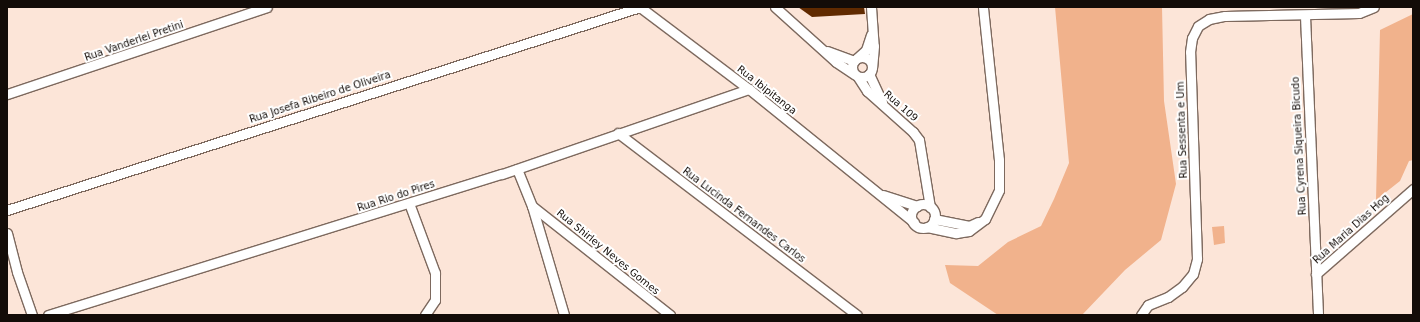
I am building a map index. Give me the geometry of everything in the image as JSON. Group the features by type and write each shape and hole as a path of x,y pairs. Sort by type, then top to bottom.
{"street":[{"name":"Rua Vanderlei Pretini","path":"7,94 46,83 267,7"},
{"name":"Rua Ibipitanga","path":"640,7 749,89 914,222"},
{"name":"Rua Josefa Ribeiro de Oliveira","path":"7,210 640,7"},
{"name":"Rua 109","path":"775,7 826,51 836,62 857,76 867,91 913,132 919,140 930,207"},
{"path":"870,71 874,46 871,7"},
{"path":"934,219 930,207 919,205 912,212 914,222 919,227 927,227 956,233 969,232 985,219 999,190 999,160 983,7"},
{"path":"1305,16 1359,13 1374,7"},
{"name":"Rua Sessenta e Um","path":"1141,315 1148,305 1168,297 1182,287 1193,274 1197,258 1190,52 1192,38 1198,26 1209,20 1225,16 1305,16"},
{"name":"Rua Cyrena Siqueira Bicudo","path":"1305,16 1316,274"},
{"path":"870,71 857,76 852,66 855,60 866,50 872,32"},
{"path":"826,51 855,60 867,59 883,105"},
{"name":"Rua Rio do Pires","path":"48,315 517,169 749,89"},
{"name":"Rua Lucinda Fernandes Carlos","path":"618,133 857,315"},
{"path":"517,169 532,206 564,315"},
{"name":"Rua 109","path":"919,205 925,180"},
{"name":"Rua Maria Dias Hog","path":"1318,315 1316,274 1413,188"},
{"name":"Rua Ibipitanga","path":"878,193 919,205"},
{"path":"409,203 435,273 435,300 425,315"},
{"name":"Rua Shirley Neves Gomes","path":"532,206 670,315"},
{"path":"934,219 969,226 985,219"},
{"path":"927,227 934,219"},
{"path":"7,234 17,272 32,315"},
{"path":"7,273 17,272"}],"shaded area":[{"path":"1055,7 1162,7 1164,101 1176,184 1161,240 1125,270 1082,315 998,315 950,283 945,265 978,266 1008,242 1041,226 1054,199 1069,163"},
{"path":"1413,14 1413,160 1409,161 1400,181 1376,200 1380,30"},
{"path":"1224,226 1225,243 1214,245 1212,227"}],"building":[{"path":"798,7 864,7 865,14 812,17"}]}
